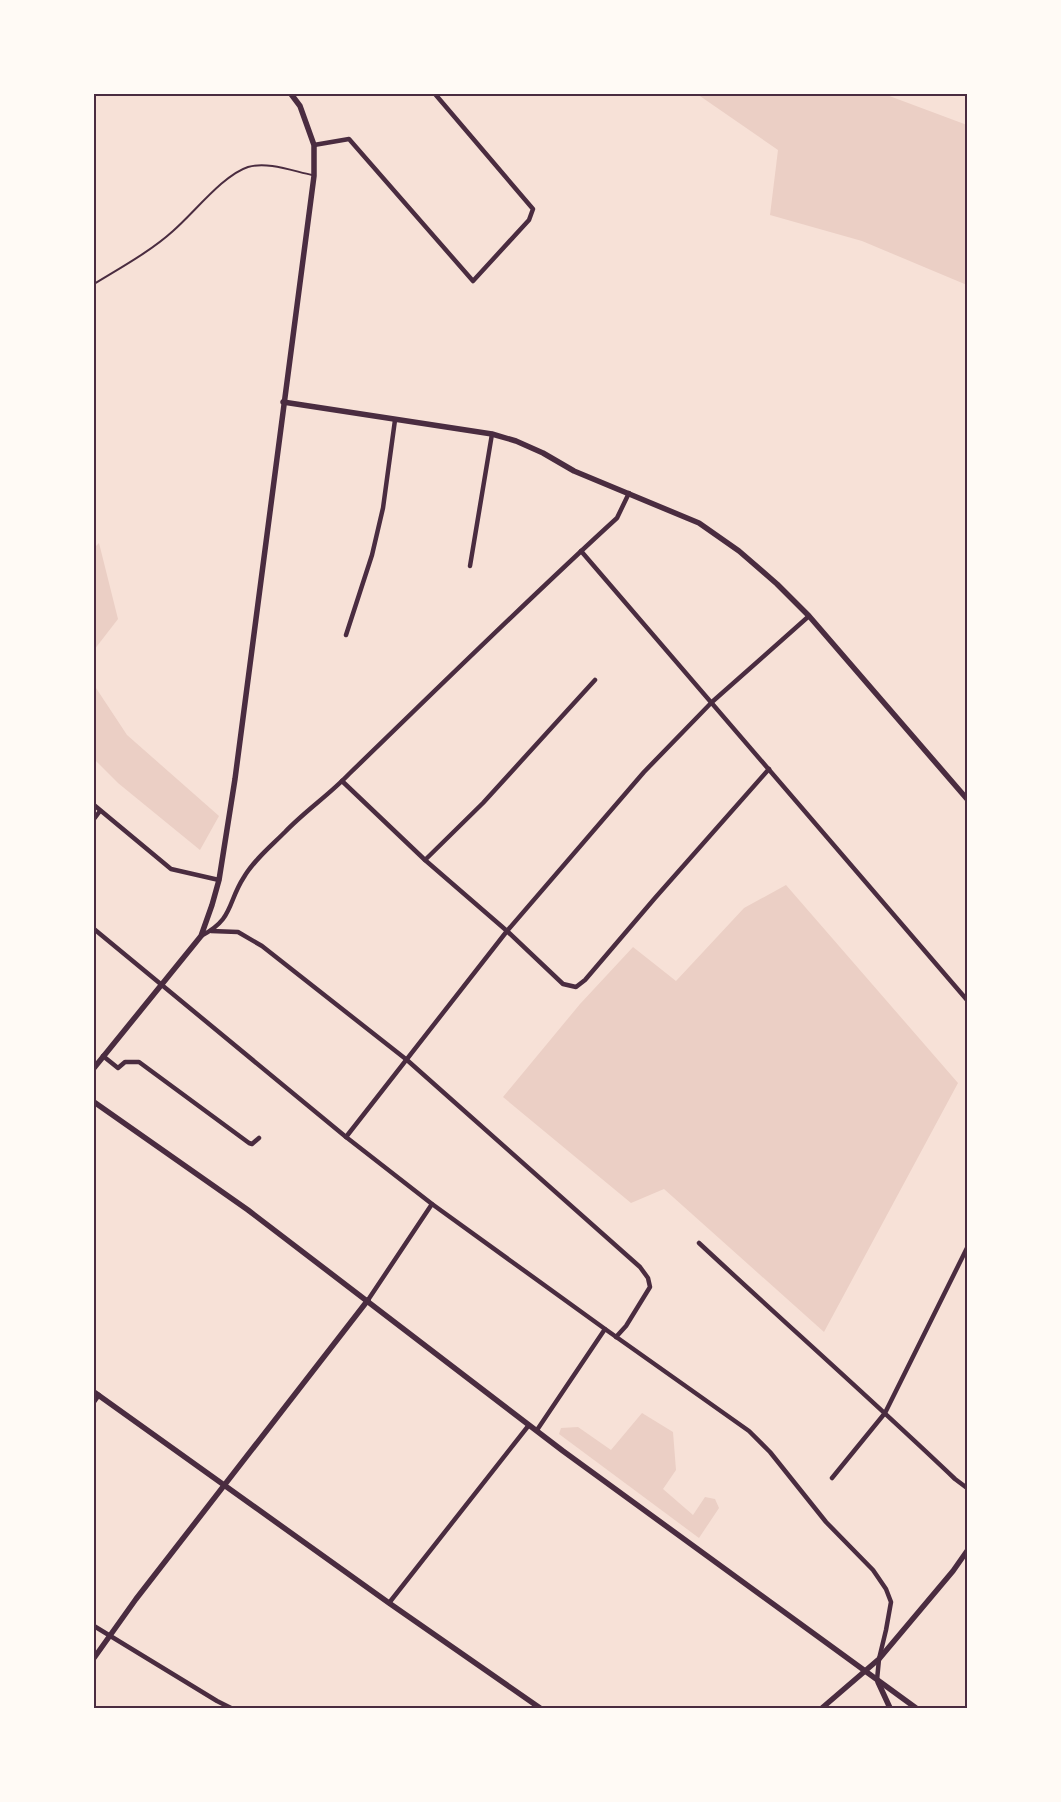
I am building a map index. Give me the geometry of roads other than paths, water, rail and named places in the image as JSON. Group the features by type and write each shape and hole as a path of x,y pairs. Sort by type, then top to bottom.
{"main road":[{"path":"94,1068 201,936 219,880 235,779 314,176 314,145 300,106 291,94"},
{"path":"284,402 492,434 516,441 543,453 574,472 699,523 740,550 809,616 967,799"},
{"path":"94,1102 248,1210 529,1425 916,1708"},
{"path":"94,1658 136,1599 368,1300"},
{"path":"96,1394 388,1603 540,1708"},
{"path":"822,1708 878,1659 953,1571 967,1551"},
{"path":"877,1680 890,1708"}],"street":[{"path":"314,145 349,139 473,281 529,220 532,209 435,94"},
{"path":"346,635 372,556 383,508 394,420"},
{"path":"470,566 492,434"},
{"path":"201,936 211,931 227,915 243,878 300,816 342,781 467,659 617,518 629,494"},
{"path":"581,551 967,1000"},
{"path":"346,1137 507,932 644,772 712,702 809,616"},
{"path":"425,860 483,803 595,680"},
{"path":"342,781 425,860 563,984 576,987 585,980 654,898 769,769"},
{"path":"94,806 171,869 219,880"},
{"path":"94,820 100,811"},
{"path":"94,929 346,1137 432,1204 749,1431 770,1452 826,1522 873,1570 886,1590 891,1602 878,1659 877,1680"},
{"path":"211,931 238,932 262,946 407,1060 640,1267 648,1278 650,1287 626,1326 616,1337"},
{"path":"104,1056 118,1068 125,1062 139,1062 249,1143 256,1143 259,1138"},
{"path":"368,1300 432,1204"},
{"path":"698,1243 885,1413 954,1479 967,1488"},
{"path":"832,1478 885,1413 967,1248"},
{"path":"537,1430 604,1329"},
{"path":"94,1402 96,1394"},
{"path":"388,1603 529,1425"},
{"path":"94,1626 231,1708"}],"lane":[{"path":"94,284 124,266 172,232 235,174 248,167 260,165 314,176"}]}
